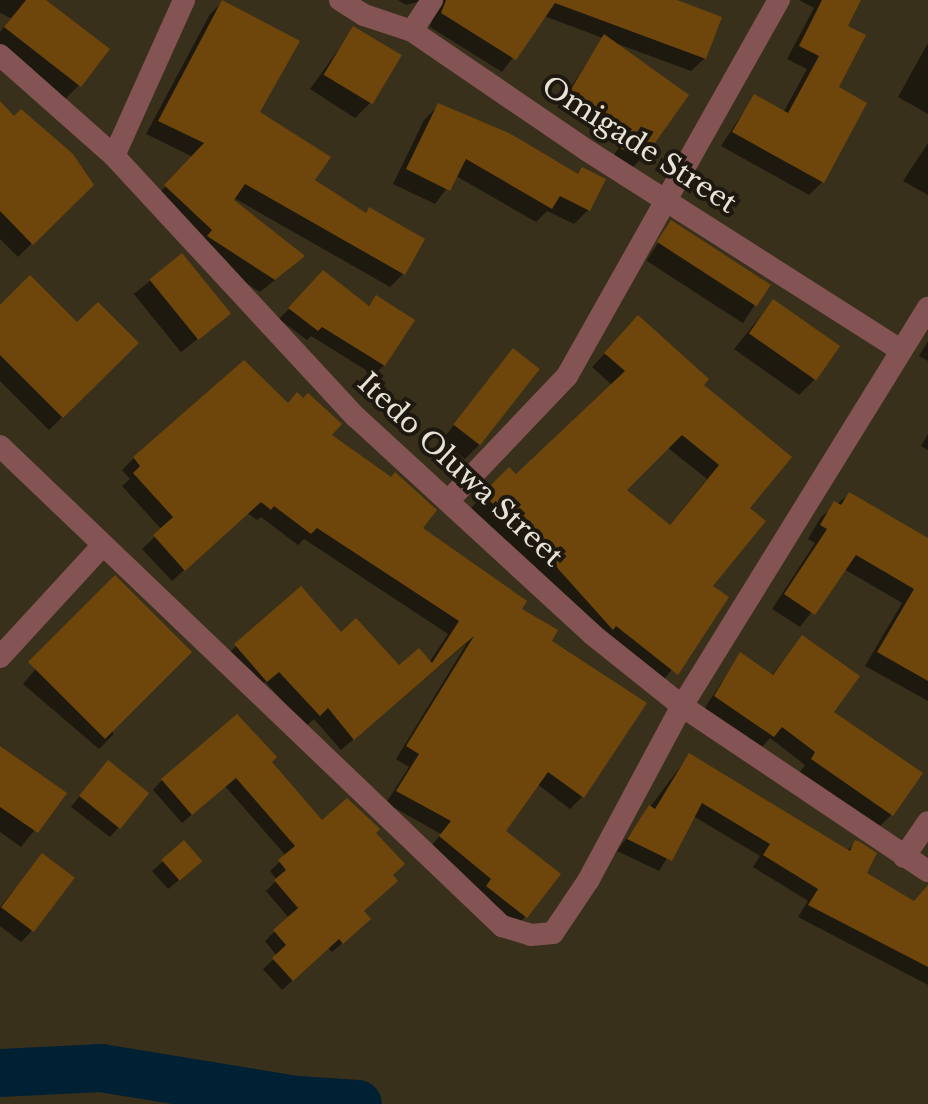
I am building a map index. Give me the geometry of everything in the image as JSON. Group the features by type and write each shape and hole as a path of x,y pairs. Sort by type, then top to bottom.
{"street":[{"path":"114,156 184,0"},
{"name":"Omigade Street","path":"340,0 364,15 412,31 665,200 900,350"},
{"path":"412,31 432,0"},
{"path":"449,500 567,376 596,332 665,200 779,0"},
{"name":"Itedo Oluwa Street","path":"0,55 114,156 356,417 593,635 682,706 928,871"},
{"path":"0,446 502,926 531,935 553,933 567,915 682,706 928,308"},
{"path":"0,657 103,545"},
{"path":"904,857 928,822"}],"building":[{"path":"26,0 46,0 110,49 81,87 4,27"},
{"path":"222,0 300,41 260,112 331,157 315,180 366,213 369,207 425,239 405,275 245,184 234,200 305,256 275,280 207,236 212,230 164,185 204,143 158,121"},
{"path":"446,0 677,0 722,17 706,59 555,3 516,60 441,13"},
{"path":"822,0 861,0 848,26 866,35 839,87 867,103 824,183 732,132 754,94 788,113 819,56 799,46"},
{"path":"353,26 402,55 373,104 324,75"},
{"path":"604,34 689,95 642,161 620,148 632,129 570,91"},
{"path":"0,101 14,116 21,109 73,154 94,185 33,245 0,211"},
{"path":"438,103 511,134 578,174 582,167 606,179 590,211 560,196 552,209 466,159 450,191 406,169"},
{"path":"671,220 771,285 757,307 657,242"},
{"path":"182,253 231,314 198,340 149,279"},
{"path":"323,270 369,306 376,295 415,320 385,366 322,327 318,331 288,308"},
{"path":"30,275 77,322 98,302 139,343 63,418 0,355 0,305"},
{"path":"773,299 840,346 816,380 749,333"},
{"path":"638,315 709,379 704,385 792,457 750,508 766,521 713,586 729,597 678,675 616,626 613,630 526,533 482,494 509,467 516,474 625,371 604,353","holes":["682,435 719,465 670,525 627,490"]},
{"path":"513,348 540,369 480,445 453,424"},
{"path":"244,360 288,403 297,392 303,398 308,393 342,424 332,435 391,477 395,472 437,510 423,528 527,601 522,609 558,630 552,641 647,703 584,798 548,772 506,831 561,874 527,918 486,886 491,879 439,836 451,821 396,791 419,754 406,746 474,636 354,740 328,708 320,716 279,672 267,682 234,644 301,586 341,632 356,618 399,665 419,648 432,663 459,621 317,528 311,534 274,506 271,510 261,502 185,571 153,535 173,517 133,473 140,466 133,457"},
{"path":"849,492 928,538 928,681 877,652 914,589 856,555 815,615 784,594 827,529 820,525 834,501 841,505"},
{"path":"115,575 192,652 105,739 28,662"},
{"path":"802,635 860,676 834,712 923,773 893,816 811,759 815,752 782,727 774,737 714,696 740,652 773,675"},
{"path":"237,714 277,757 272,762 322,820 347,798 380,829 376,833 405,864 393,875 398,881 364,911 371,919 343,944 339,939 293,981 272,958 286,945 273,930 298,908 274,880 286,870 278,860 295,846 236,778 192,815 161,779"},
{"path":"0,746 67,793 38,833 0,807"},
{"path":"689,753 850,851 855,840 877,853 867,873 914,901 928,885 928,967 808,905 818,889 763,855 770,844 702,803 672,861 627,839 649,805 655,809"},
{"path":"108,760 149,793 120,829 79,796"},
{"path":"184,840 202,861 180,881 161,860"},
{"path":"42,853 75,878 34,932 1,907"}],"waterway":[{"path":"0,1073 101,1068 297,1100 358,1104"}]}
